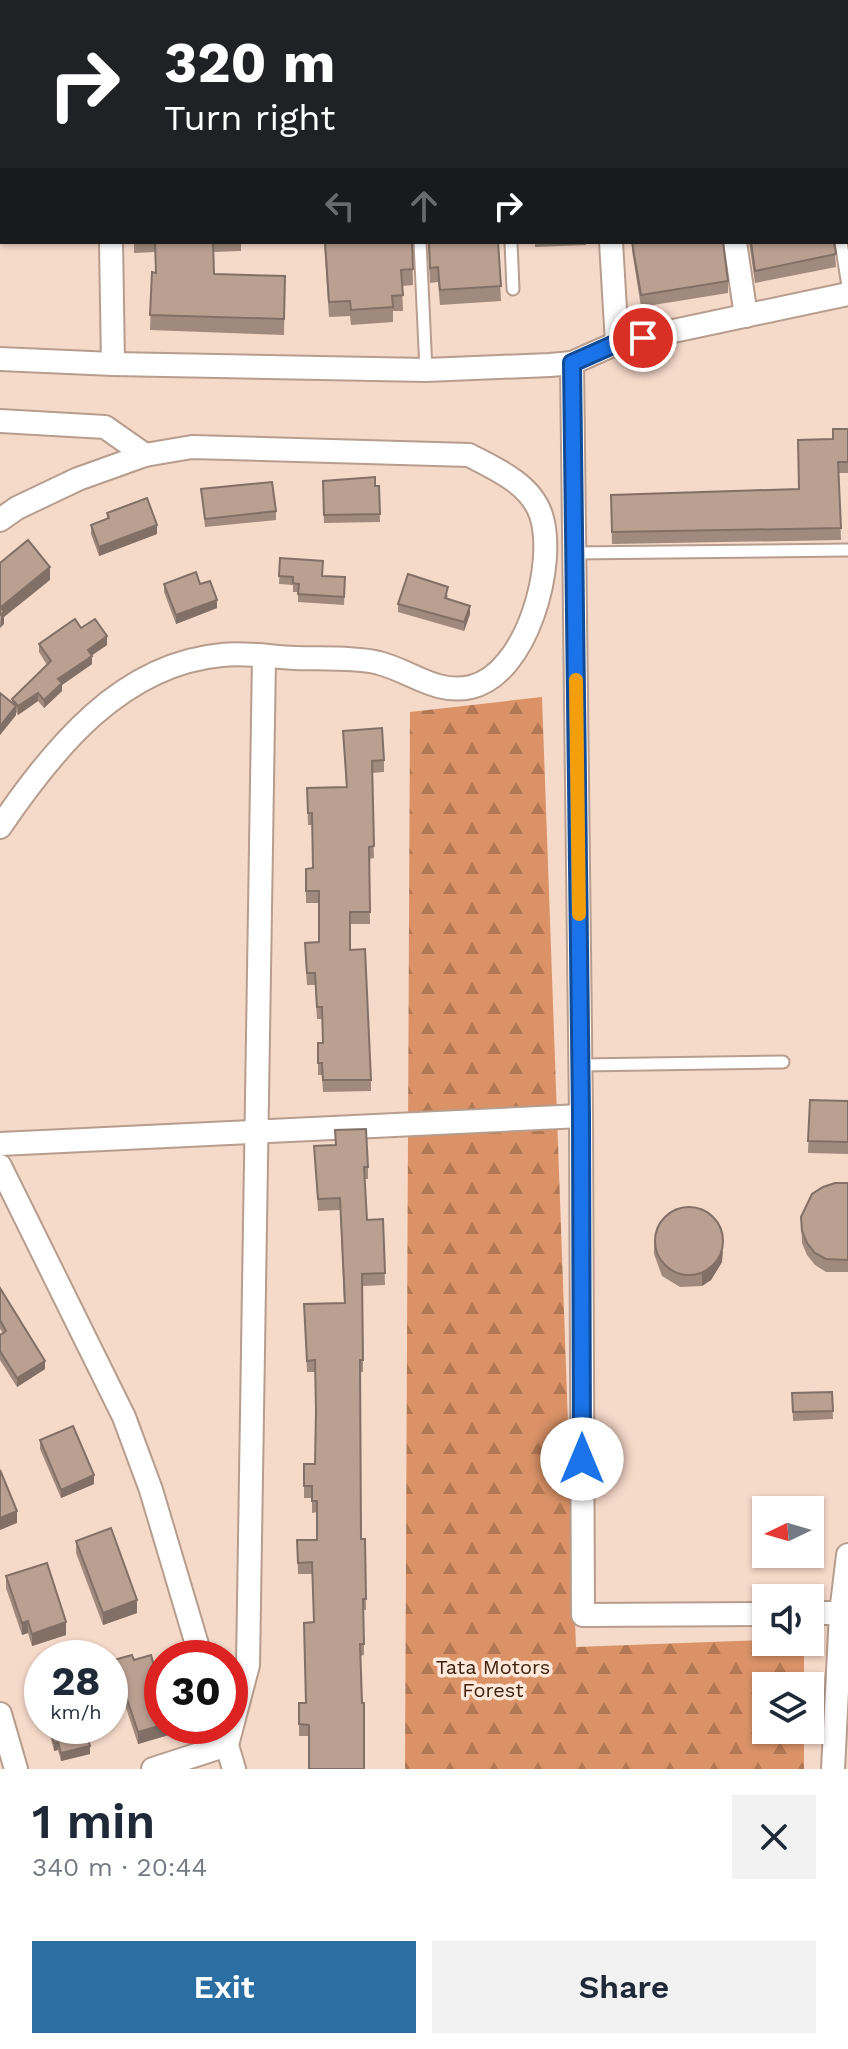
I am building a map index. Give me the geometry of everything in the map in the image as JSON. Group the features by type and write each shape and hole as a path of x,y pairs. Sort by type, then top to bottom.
{"street":[{"path":"111,244 113,364"},
{"path":"611,244 617,343"},
{"path":"735,244 746,316"},
{"path":"0,359 426,370 572,363 617,343 848,294"},
{"path":"572,363 581,1065 583,1615 752,1614"},
{"path":"0,421 105,427 145,455"},
{"path":"0,520 17,508 78,479 145,455 192,447 469,455 500,471 527,491 541,514 546,540 538,595 531,618 516,652 495,676 471,687 441,688 379,662 224,654 197,659 125,688 94,712 0,827"},
{"path":"248,1665 264,657"},
{"path":"0,1144 581,1116"},
{"path":"0,1166 124,1417 151,1490 196,1640"},
{"path":"833,1769 841,1613 848,1555"},
{"path":"824,1613 841,1613"},
{"path":"0,1714 16,1769"},
{"path":"153,1769 207,1744"},
{"path":"226,1744 234,1769"}],"lane":[{"path":"420,244 426,370"},
{"path":"511,244 513,289"},
{"path":"841,244 848,286"},
{"path":"574,553 848,550"},
{"path":"581,1065 783,1062"}],"green space":[{"name":"Tata Motors Forest","path":"542,697 576,1647 752,1641 752,1656 804,1656 804,1672 752,1672 752,1744 804,1744 804,1769 405,1769 410,712"}],"building":[{"path":"155,244 213,244 214,274 285,276 284,319 150,315 152,272 156,273"},
{"path":"325,244 412,244 413,269 401,270 403,295 392,296 393,307 351,310 350,301 329,302"},
{"path":"429,244 498,244 501,286 440,290 438,267 430,268"},
{"path":"632,244 723,244 728,281 641,295"},
{"path":"751,244 834,244 836,254 755,271"},
{"path":"833,429 848,429 848,462 838,462 841,528 612,532 611,495 799,489 798,440 833,439"},
{"path":"375,477 375,486 379,486 380,514 324,515 323,481"},
{"path":"272,482 276,511 205,519 201,489"},
{"path":"147,498 157,525 99,547 91,525 109,518 107,513"},
{"path":"28,540 50,567 1,607 4,612 0,615 0,563"},
{"path":"280,558 323,561 322,576 345,577 344,597 298,594 299,584 293,583 293,577 279,576"},
{"path":"196,572 200,584 210,581 217,600 176,615 164,584"},
{"path":"408,574 448,587 445,598 470,606 464,622 398,604"},
{"path":"75,619 81,628 95,619 107,636 88,650 92,656 58,679 62,683 44,700 38,693 18,706 12,699 51,661 39,644"},
{"path":"0,693 16,706 0,726"},
{"path":"382,728 384,760 372,761 374,846 369,847 370,912 350,912 350,950 365,949 371,1080 323,1080 322,1063 318,1063 318,1043 323,1043 322,1007 317,1007 315,973 307,973 305,943 319,942 319,891 306,891 306,869 313,868 312,813 308,813 307,788 347,787 343,731"},
{"path":"810,1100 848,1101 848,1142 808,1141"},
{"path":"366,1129 368,1167 364,1167 367,1220 383,1219 385,1273 362,1274 361,1539 365,1539 366,1599 363,1599 364,1644 360,1644 364,1769 309,1769 309,1725 299,1724 299,1703 306,1703 304,1623 314,1622 312,1562 298,1563 297,1540 317,1540 317,1501 312,1501 312,1486 304,1486 304,1464 315,1464 316,1411 315,1360 307,1361 304,1304 345,1303 340,1198 318,1199 314,1146 336,1145 335,1130"},
{"path":"835,1183 848,1183 848,1260 826,1259 815,1253 802,1231 801,1217 812,1194"},
{"path":"689,1207 713,1217 723,1241 713,1265 689,1275 665,1265 655,1241 665,1217"},
{"path":"0,1288 45,1361 17,1378 0,1351 0,1335 6,1331 0,1320"},
{"path":"832,1392 833,1411 793,1412 792,1393"},
{"path":"73,1426 94,1475 61,1490 40,1440"},
{"path":"0,1470 17,1511 0,1518"},
{"path":"111,1528 137,1600 103,1613 76,1541"},
{"path":"47,1563 66,1622 32,1634 28,1621 22,1623 6,1576"},
{"path":"132,1655 134,1660 144,1657 144,1730 138,1732 128,1702 128,1656"},
{"path":"59,1744 90,1744 90,1746 61,1753"}],"slow traffic":[{"path":"576,680 579,914"}],"route":[{"path":"582,1459 572,363 617,343 643,338"}]}
